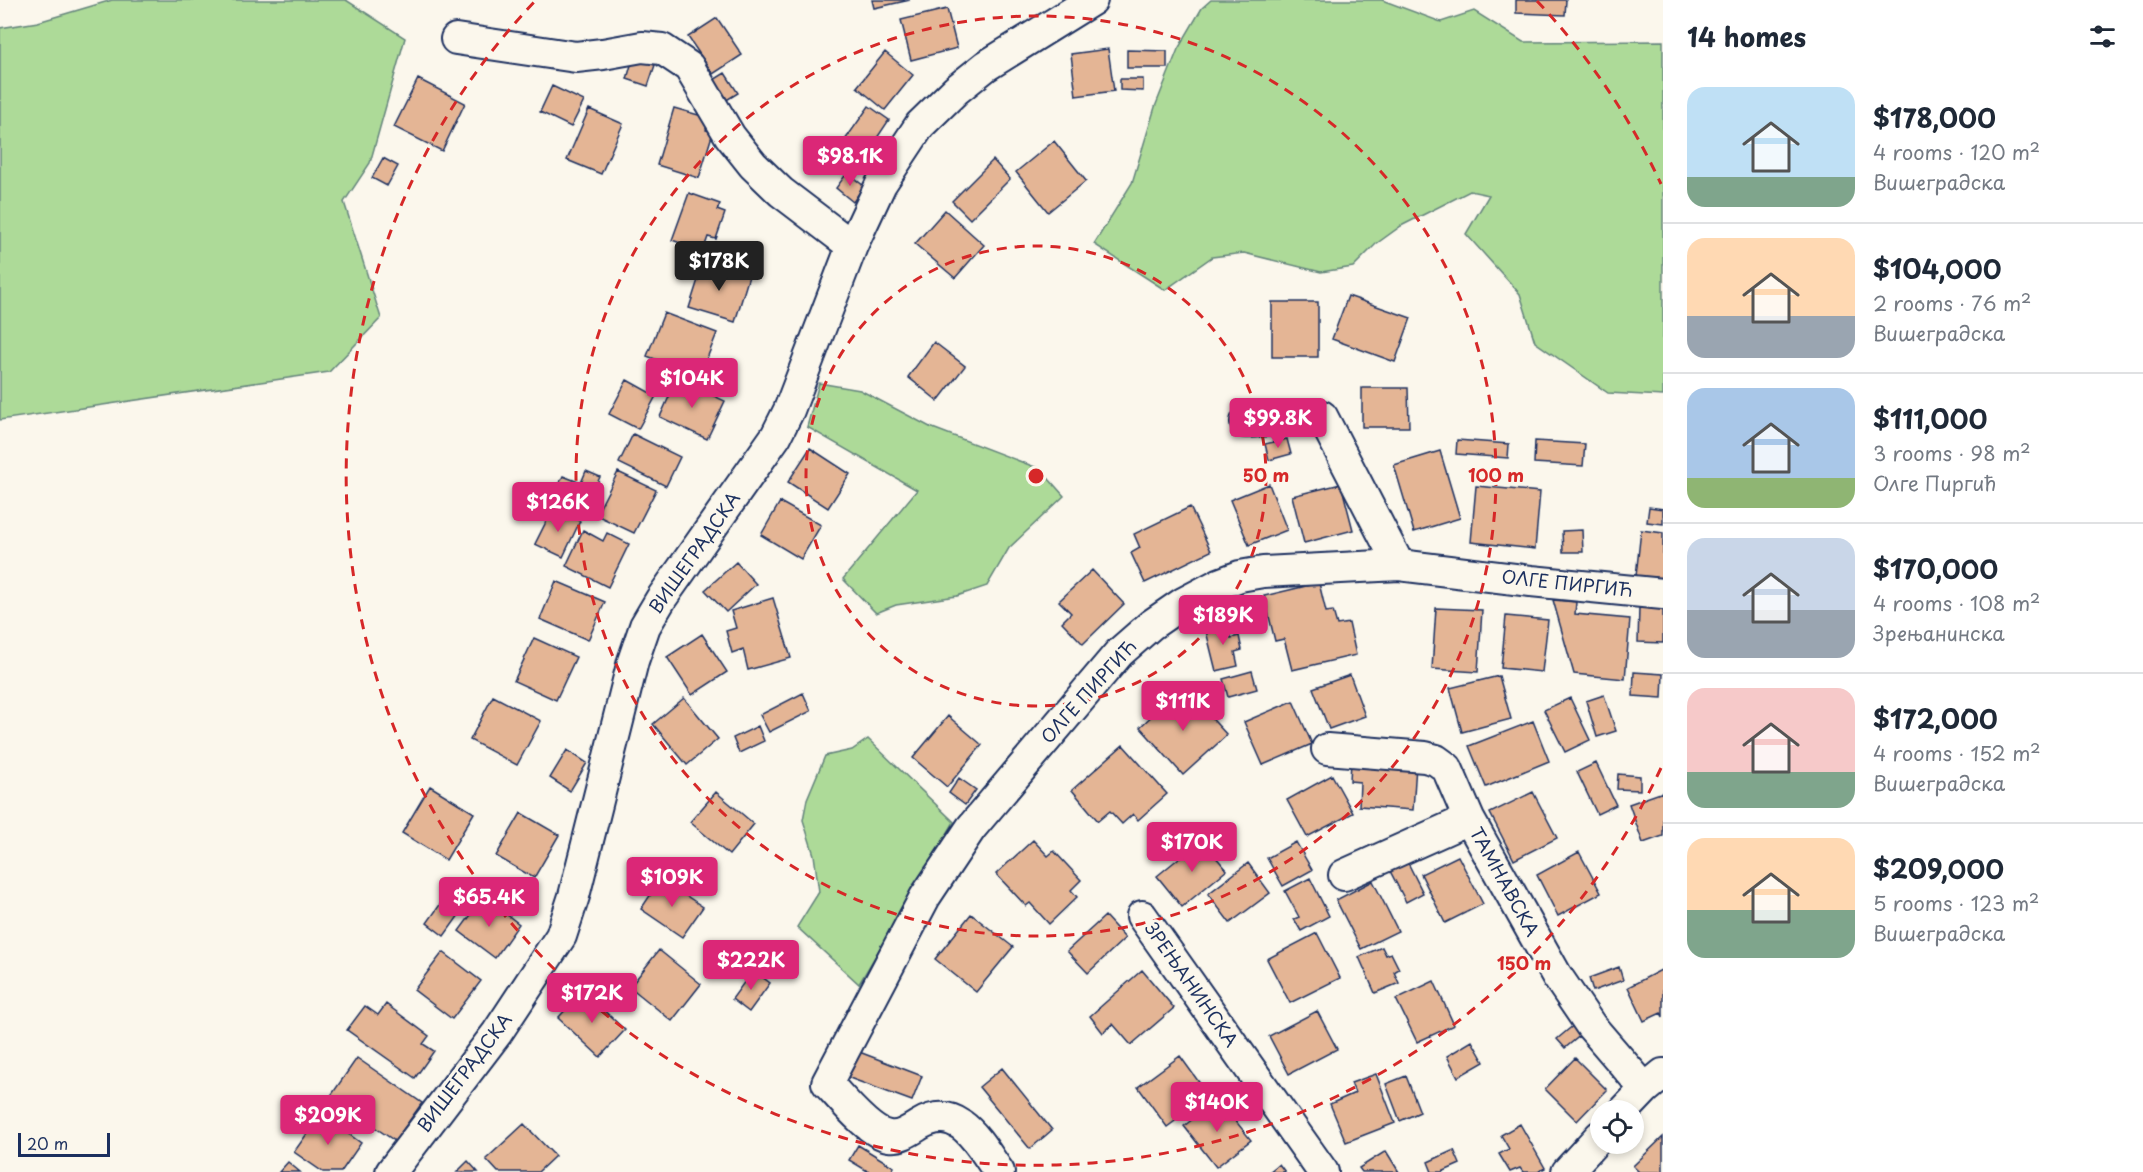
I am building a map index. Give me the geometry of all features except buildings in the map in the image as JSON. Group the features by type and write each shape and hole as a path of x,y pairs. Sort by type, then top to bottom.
{"street":[{"name":"ВИШЕГРАДСКА","path":"391,1172 497,1034 561,936 574,896 633,661 645,626 662,598 776,436 789,410 852,246 881,184 920,125 956,90 987,66 1092,0"},
{"path":"456,39 576,57 642,46 662,48 689,67 730,136 753,165 781,192 852,246"},
{"path":"1246,422 1322,416 1399,565"},
{"name":"ОЛГЕ ПИРГИЋ","path":"999,1172 971,1132 954,1120 942,1117 930,1118 906,1133 891,1137 877,1133 827,1083 925,897 971,828 1119,653 1151,625 1183,603 1218,584 1240,576 1263,572 1399,565 1663,594"},
{"name":"ТАМНАВСКА","path":"1327,748 1425,757 1436,760 1447,768 1469,819 1557,976 1591,1026 1644,1091"},
{"path":"1344,875 1469,819"},
{"name":"ЗРЕЊАНИНСКА","path":"1142,916 1323,1172"},
{"path":"1567,1172 1590,1147"}],"green space":[{"path":"112,0 346,0 405,38 370,163 344,202 381,318 329,372 0,420 0,28 38,22"},
{"path":"1211,0 1382,0 1441,22 1474,11 1523,42 1663,41 1663,396 1608,393 1535,342 1520,294 1466,234 1489,195 1470,191 1401,226 1376,244 1353,267 1321,272 1244,253 1212,257 1165,290 1094,244 1132,183 1155,107 1178,49 1202,8"},
{"path":"819,383 860,390 930,427 1040,469 1064,496 1009,548 987,586 957,596 896,605 876,613 843,579 917,490 807,427"},
{"path":"868,739 954,822 859,984 797,927 819,892 814,855 803,820 807,799 825,756 852,750"}]}
